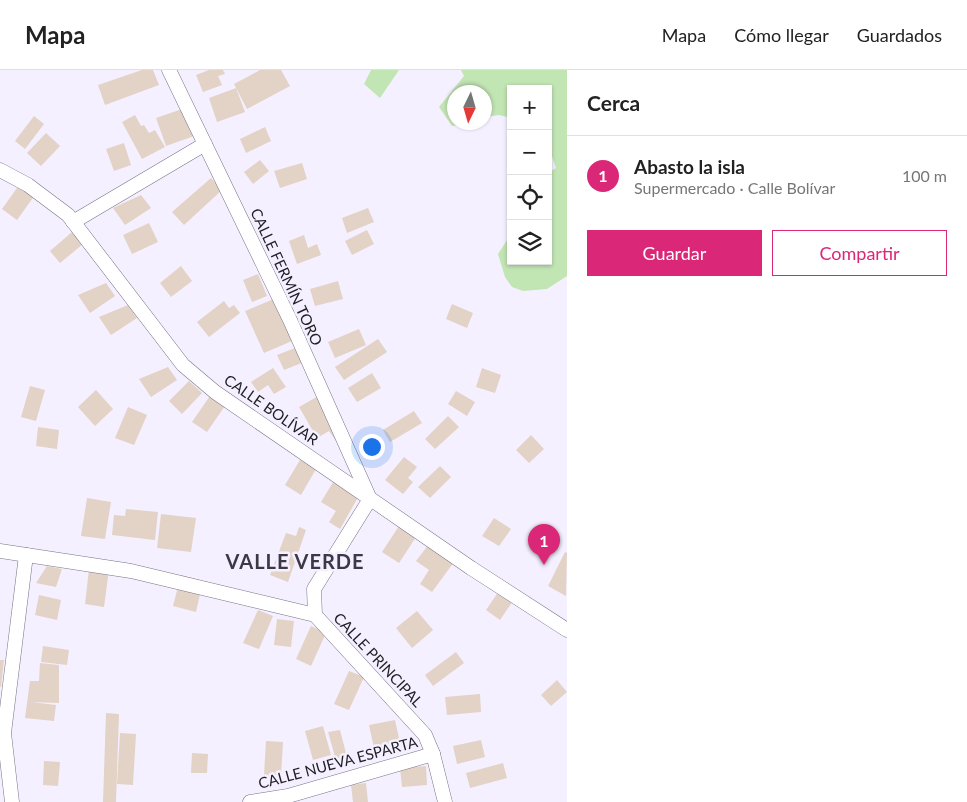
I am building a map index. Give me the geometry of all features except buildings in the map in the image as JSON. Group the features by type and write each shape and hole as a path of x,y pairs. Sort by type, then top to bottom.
{"street":[{"name":"CALLE FERMÍN TORO","path":"169,70 290,320 370,499"},
{"path":"73,222 205,144"},
{"name":"CALLE BOLÍVAR","path":"0,170 28,185 68,215 183,365 215,392 370,499 567,630"},
{"path":"314,615 314,589 370,499"},
{"name":"CALLE PRINCIPAL","path":"0,550 131,571 314,615 425,735 433,754 445,802"},
{"path":"12,802 4,734 26,554"},
{"name":"CALLE NUEVA ESPARTA","path":"250,802 288,796 433,754"}],"green space":[{"path":"371,70 399,70 380,98 364,84"},
{"path":"461,70 567,70 567,276 547,289 523,291 512,287 505,277 498,254 507,240 507,265 552,265 552,170 556,168 552,156 552,85 507,85 507,117 492,116 492,85 457,85 464,76"},
{"path":"447,97 447,119 439,107"}],"place":[{"name":"Abasto la isla","path":"544,565"}],"district":[{"name":"VALLE VERDE","path":"295,562"}]}
